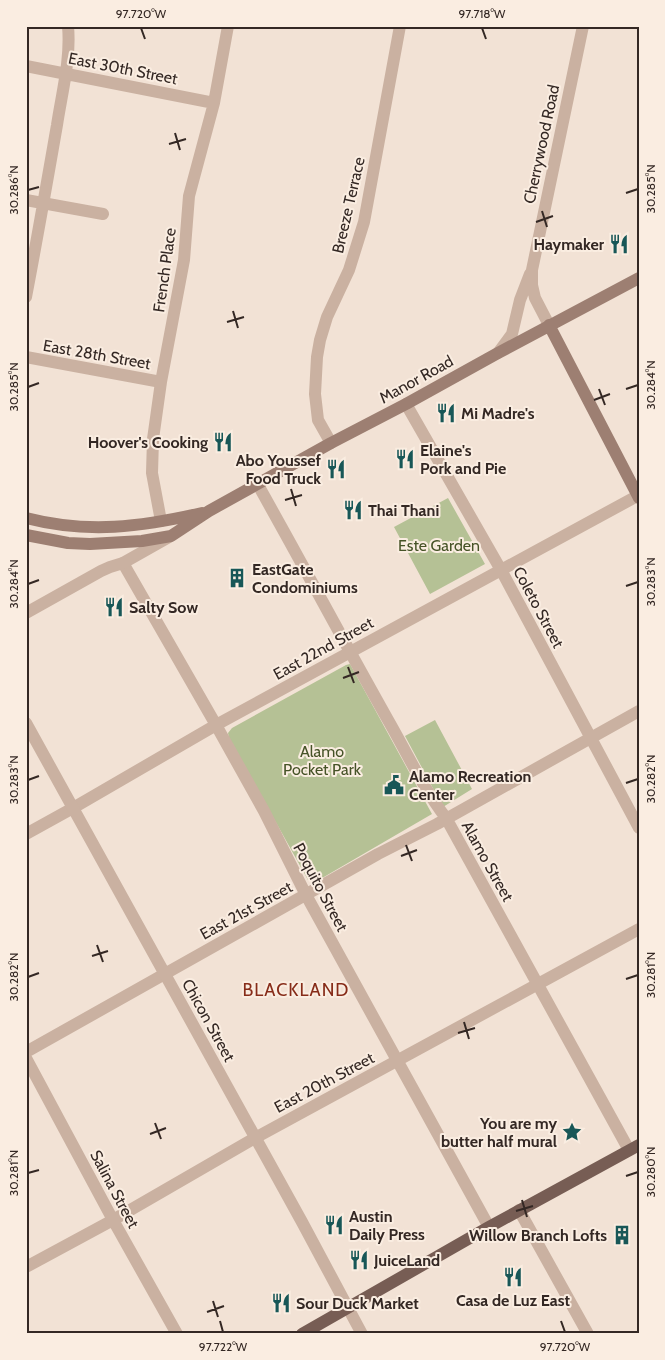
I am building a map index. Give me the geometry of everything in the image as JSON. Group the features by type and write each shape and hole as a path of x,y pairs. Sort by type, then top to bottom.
{"main road":[{"name":"Manor Road","path":"209,511 331,443 639,278"},
{"path":"548,326 638,496"},
{"path":"26,518 46,524 92,528 160,521 209,511"},
{"path":"26,535 68,543 135,542 171,536 209,511"},
{"path":"302,1334 519,1210 634,1147"}],"street":[{"path":"26,298 66,74 68,26"},
{"name":"French Place","path":"160,521 152,473 153,439 161,382 184,260 189,196 214,103 228,26"},
{"name":"Breeze Terrace","path":"331,443 318,420 315,394 317,357 327,316 348,270 364,222 400,26"},
{"name":"Cherrywood Road","path":"548,326 535,298 532,285 532,270 583,26"},
{"name":"East 30th Street","path":"26,66 214,103"},
{"path":"26,200 103,214"},
{"path":"498,353 512,334 520,300 532,270"},
{"name":"East 28th Street","path":"26,357 161,382"},
{"name":"Coleto Street","path":"406,404 501,570 639,828"},
{"name":"Alamo Street","path":"258,485 349,652 403,745 432,801 446,818 537,984 634,1147"},
{"name":"East 22nd Street","path":"26,834 216,725 638,496"},
{"path":"26,612 101,571 123,563 171,536"},
{"name":"Poquito Street","path":"123,563 264,811 306,895 489,1228"},
{"name":"East 21st Street","path":"26,1052 378,854 639,711"},
{"name":"Chicon Street","path":"26,723 362,1334"},
{"name":"East 20th Street","path":"26,1267 113,1220 255,1138 639,929"},
{"name":"Salina Street","path":"26,1058 177,1334"},
{"path":"519,1210 588,1334"}],"green space":[{"name":"Este Garden","path":"448,498 485,564 430,594 394,527"},
{"name":"Alamo Pocket Park","path":"350,664 432,814 317,881 308,880 229,738 228,733 232,728"},
{"path":"435,720 472,789 443,807 405,736"}],"place":[{"name":"Haymaker","path":"619,244"},
{"name":"Mi Madre's","path":"446,413"},
{"name":"Hoover's Cooking","path":"223,442"},
{"name":"Elaine's Pork and Pie","path":"405,459"},
{"name":"Abo Youssef Food Truck","path":"336,469"},
{"name":"Thai Thani","path":"353,510"},
{"name":"EastGate Condominiums","path":"237,578"},
{"name":"Salty Sow","path":"114,607"},
{"name":"Alamo Recreation Center","path":"394,785"},
{"name":"You are my butter half mural","path":"572,1132"},
{"name":"Austin Daily Press","path":"334,1225"},
{"name":"Willow Branch Lofts","path":"622,1235"},
{"name":"JuiceLand","path":"359,1260"},
{"name":"Casa de Luz East","path":"513,1277"},
{"name":"Sour Duck Market","path":"281,1303"}],"district":[{"name":"BLACKLAND","path":"296,990"}]}
